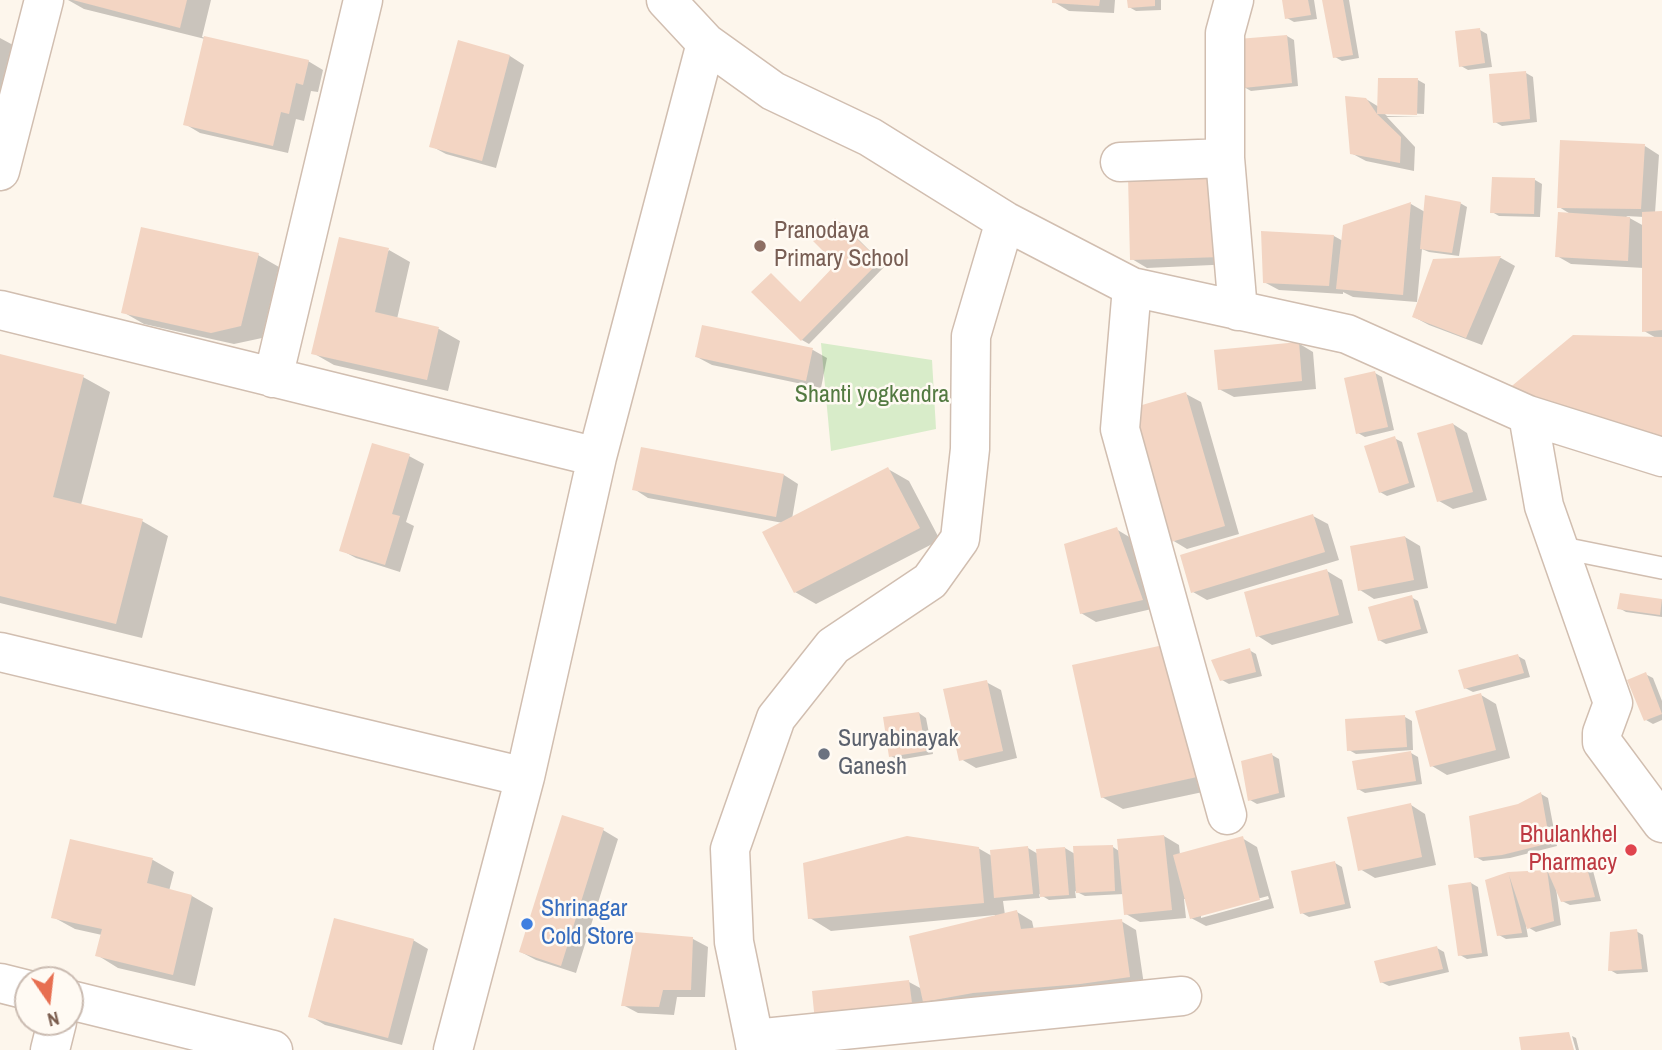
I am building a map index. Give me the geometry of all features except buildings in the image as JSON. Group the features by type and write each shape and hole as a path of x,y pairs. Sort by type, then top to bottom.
{"street":[{"path":"0,171 44,0"},
{"path":"273,378 363,0"},
{"path":"666,0 706,43 773,91 870,137 1005,220 1132,287 1347,334 1528,415 1662,457"},
{"path":"1234,0 1225,33 1225,158 1238,311"},
{"path":"453,1050 525,777 597,457 706,43"},
{"path":"1120,162 1225,158"},
{"path":"1005,220 971,336 970,449 960,539 930,581 833,646 776,718 730,849 734,942 755,1044 1182,996"},
{"path":"1132,287 1120,429 1227,815"},
{"path":"0,310 597,457"},
{"path":"1528,415 1544,506 1614,703 1602,733 1602,742 1660,816"},
{"path":"0,652 525,777"},
{"path":"84,1003 268,1049"}],"lane":[{"path":"1558,547 1662,568"}],"green space":[{"name":"Shanti yogkendra","path":"821,343 932,360 936,429 831,451"}],"place":[{"name":"Pranodaya Primary School","path":"760,246"},
{"name":"Suryabinayak Ganesh","path":"824,754"},
{"name":"Bhulankhel Pharmacy","path":"1631,850"},
{"name":"Shrinagar Cold Store","path":"527,924"}]}
